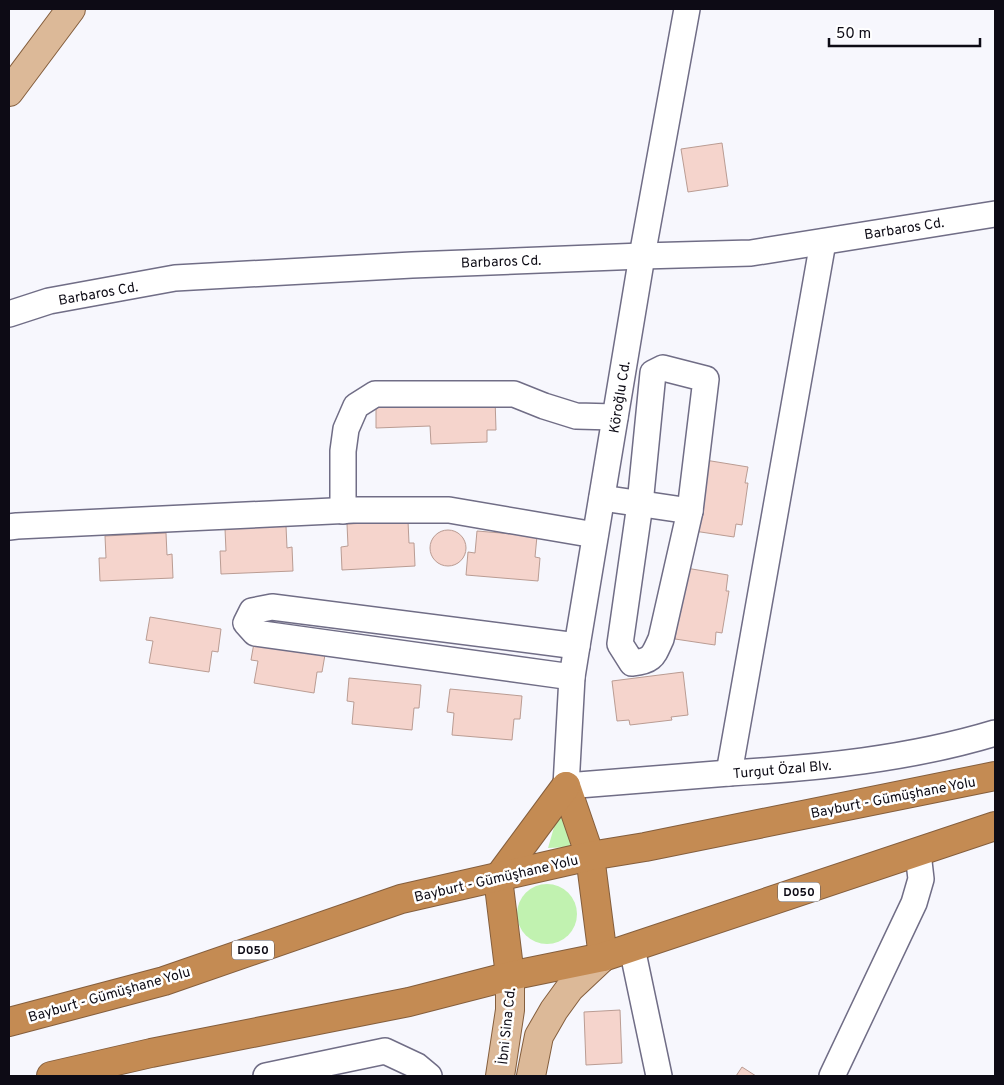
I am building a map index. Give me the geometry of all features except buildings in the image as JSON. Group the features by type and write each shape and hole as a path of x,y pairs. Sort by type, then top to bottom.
{"highway":[{"name":"Bayburt - Gümüşhane Yolu","path":"9,1022 164,981 401,899 590,856 664,843 995,776"},
{"path":"566,786 590,856 603,957"},
{"path":"510,976 498,878 566,786"},
{"name":"D050","path":"51,1076 151,1053 408,1002 510,976 603,957 995,826"}],"main road":[{"path":"9,92 71,9"},
{"path":"531,1076 539,1036 554,1010 570,988 603,957"},
{"name":"İbni Sina Cd.","path":"500,1076 510,1010 510,976"}],"street":[{"name":"Köroğlu Cd.","path":"566,786 572,677 642,256 687,9"},
{"name":"Barbaros Cd.","path":"9,314 49,301 175,278 412,265 751,253 995,214"},
{"path":"729,773 822,242"},
{"path":"663,368 706,379 690,512 661,639 653,656 642,662 632,663 620,644 640,504 652,373 663,368"},
{"path":"343,511 343,451 346,429 356,406 375,394 514,394 576,416 615,417"},
{"path":"602,498 690,512"},
{"path":"9,527 343,511 449,510 595,535"},
{"path":"572,677 255,633 246,623 252,611 272,607 577,646"},
{"name":"Turgut Özal Blv.","path":"566,786 752,772 863,761 932,749 995,733"},
{"path":"832,1076 914,903 921,879 918,853"},
{"path":"632,948 659,1076"},
{"path":"266,1076 385,1051 416,1066 429,1076"}],"green space":[{"path":"561,803 572,805 570,847 548,848"},
{"path":"547,884 564,889 572,897 577,914 572,931 564,939 547,944 530,939 522,931 517,914 522,897 530,889"}]}
